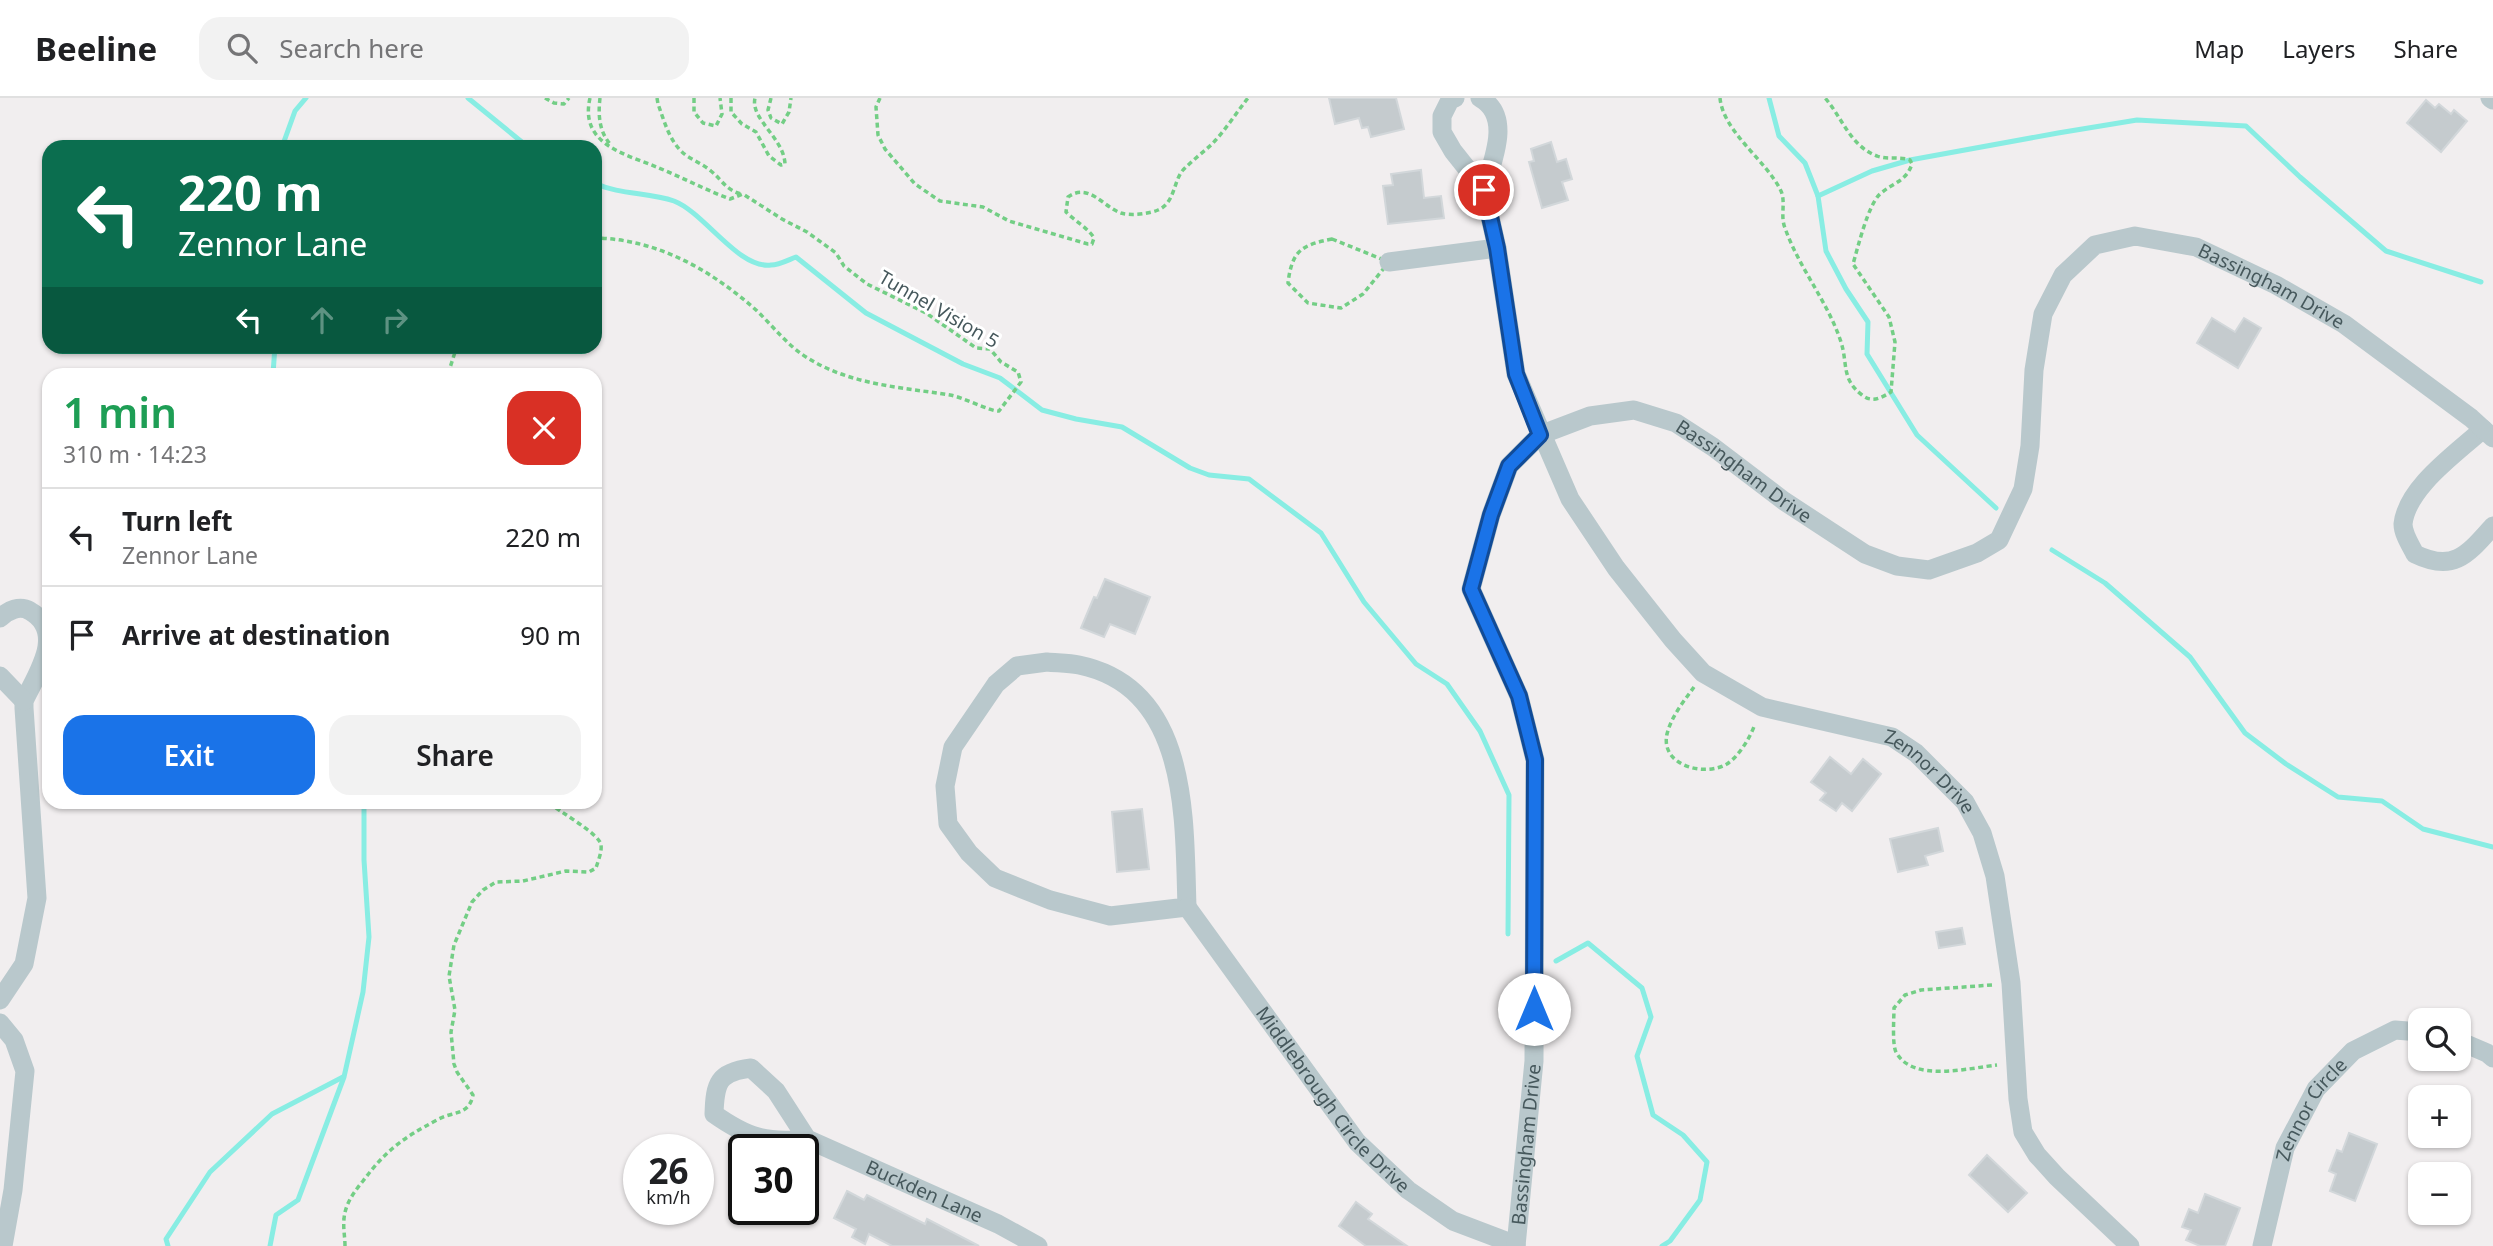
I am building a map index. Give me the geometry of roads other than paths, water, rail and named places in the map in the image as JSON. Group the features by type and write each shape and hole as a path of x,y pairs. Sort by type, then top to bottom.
{"street":[{"path":"1455,98 1450,100 1442,116 1442,132 1453,151 1484,190"},
{"path":"1480,98 1494,111 1498,127 1497,142 1484,190"},
{"name":"Zennor Drive","path":"1484,190 1497,248 1516,374 1540,435 1570,499 1616,568 1703,673 1762,707 1892,737 1916,753 1965,802 1982,833 1995,876 2011,984 2018,1098 2023,1132 2057,1177 2130,1246"},
{"name":"Bassingham Drive","path":"1516,1246 1534,1061 1535,760 1519,696 1471,589 1491,515 1509,466 1540,435 1590,416 1634,410 1676,423 1784,501 1865,554 1897,566 1929,570 1977,553 1998,540 2023,489 2030,446 2034,370 2043,314 2063,275 2095,244 2135,236 2196,247 2276,285 2344,324 2488,433"},
{"path":"1389,262 1497,248"},
{"path":"2488,433 2415,492 2407,508 2403,526 2415,554 2430,561 2446,563 2473,548 2493,526"},
{"path":"0,618 17,608 29,610 42,621"},
{"path":"1047,662 1079,665 1100,672 1139,694 1156,716 1167,738 1184,810 1187,907 1110,916 1050,900 995,878 969,853 948,824 945,786 953,747 996,684 1017,666 1047,662"},
{"path":"0,1000 24,964 37,898 24,701 42,664"},
{"path":"0,676 24,701"},
{"name":"Middlebrough Circle Drive","path":"1187,907 1357,1142 1408,1190 1453,1221 1516,1246"},
{"path":"0,1023 14,1040 25,1071 13,1190 3,1246"},
{"name":"Zennor Circle","path":"2262,1246 2285,1148 2316,1089 2353,1051 2395,1030 2408,1031"},
{"path":"2471,1046 2493,1058"},
{"name":"Buckden Lane","path":"751,1068 776,1091 807,1139 778,1142 738,1131 714,1114 715,1090 721,1079 731,1070 751,1068"},
{"name":"Buckden Lane","path":"819,1144 998,1224 1038,1246"}],"waterway":[{"path":"285,140 295,111 306,98"},
{"path":"468,98 519,140"},
{"path":"1769,98 1779,136 1805,163 1818,196 1826,251 1846,289 1868,322 1867,354 1917,435 1996,508"},
{"path":"1818,196 1872,171 1910,160 2137,120 2246,126 2386,251 2481,282"},
{"path":"602,186 674,201 686,207 734,250 759,264 774,265 796,257 866,313 963,364 1000,378 1042,410 1122,427 1190,468 1209,475 1249,479 1321,533 1364,602 1416,664 1447,684 1480,731 1509,795 1508,934"},
{"path":"273,368 274,354"},
{"path":"2052,550 2105,583 2190,657 2245,733 2286,764 2338,797 2382,801 2423,829 2493,847"},
{"path":"270,1246 276,1215 298,1200 344,1077 363,992 369,937 364,809"},
{"path":"1556,961 1588,943 1642,988 1651,1017 1637,1056 1653,1115 1683,1135 1707,1162 1700,1200 1670,1241 1662,1246"},
{"path":"168,1246 166,1239 210,1172 272,1114 343,1077"}]}
